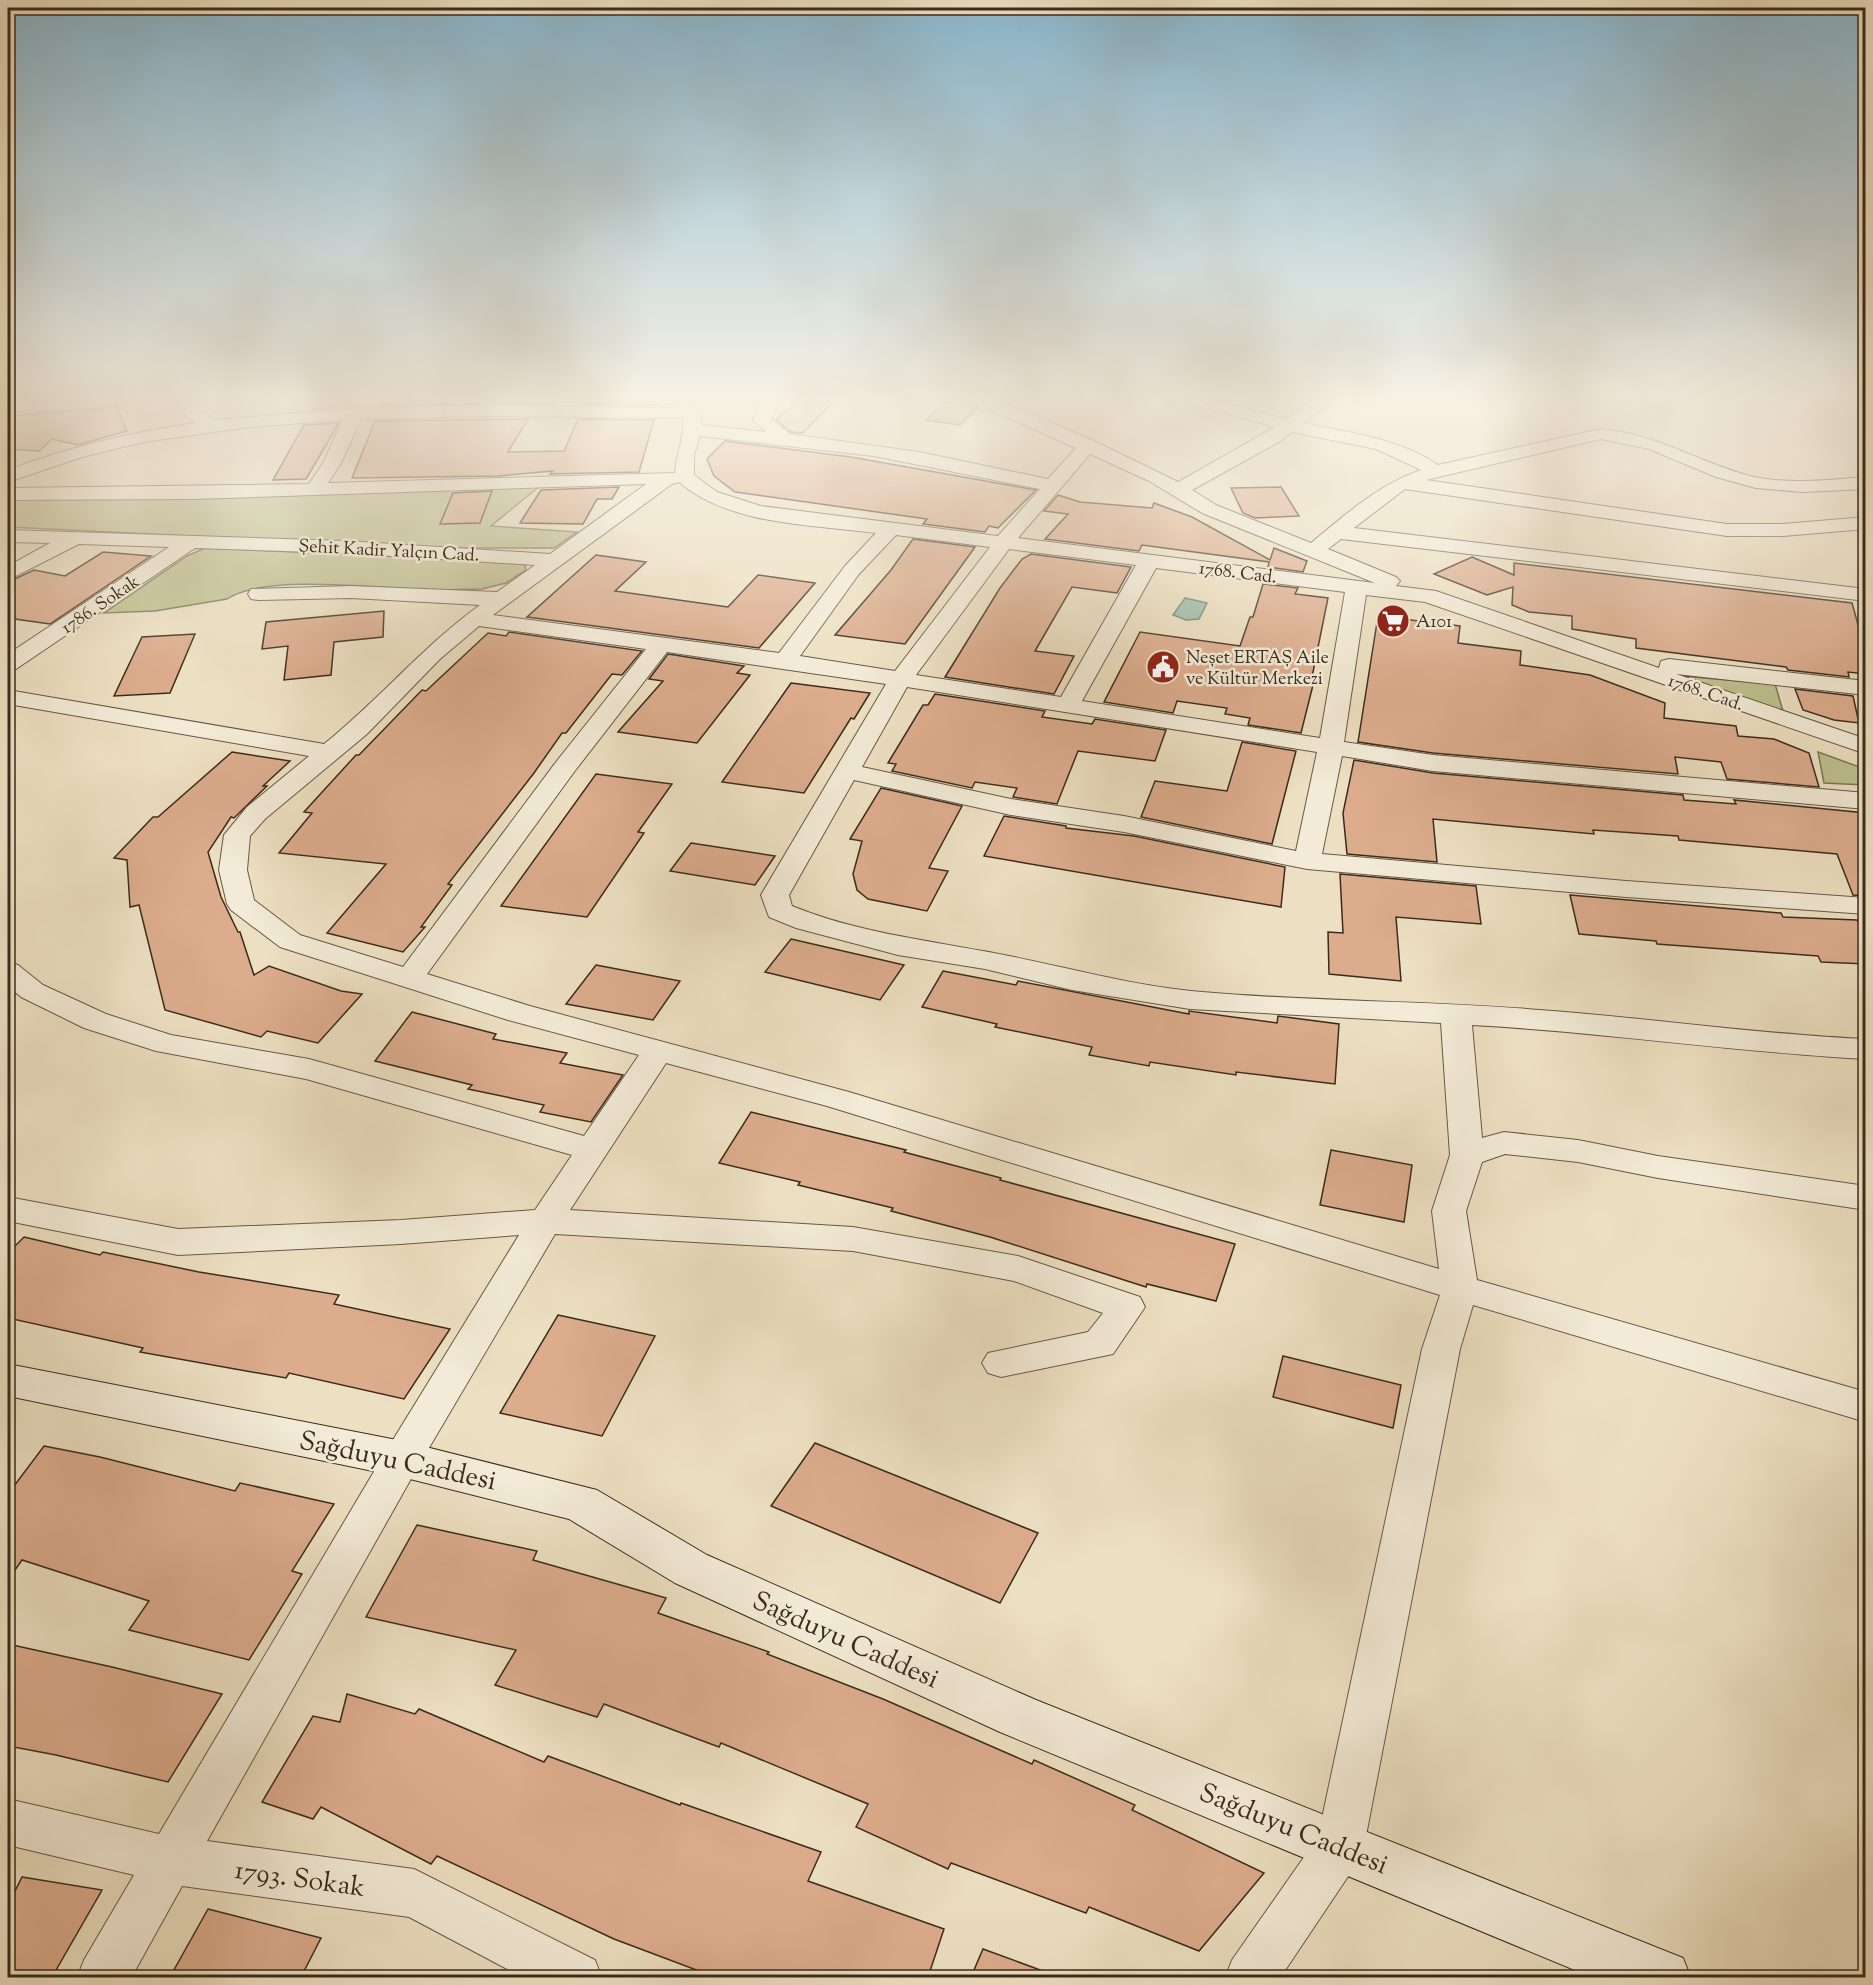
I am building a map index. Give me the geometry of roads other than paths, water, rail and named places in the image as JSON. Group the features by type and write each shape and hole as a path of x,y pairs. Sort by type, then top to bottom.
{"street":[{"path":"8,494 193,493 360,488"},
{"path":"661,488 554,560 474,619 432,654 358,729 255,813 237,835 233,870 241,904 290,940 519,1012 838,1099 1460,1288 1866,1407"},
{"name":"1768. Cad.","path":"692,488 721,502 761,512 1428,596 1866,747"},
{"path":"1052,488 1003,543 900,680 775,895 779,911 806,922 898,946 985,960 1072,981 1190,1000 1539,1019 1770,1044 1866,1049"},
{"path":"1174,488 1209,509 1428,596"},
{"path":"1178,490 1182,488"},
{"path":"1314,551 1395,488"},
{"path":"1433,488 1728,530 1783,530 1866,524"},
{"path":"784,662 852,570 891,529"},
{"path":"1337,532 1866,595"},
{"name":"Şehit Kadir Yalçın Cad.","path":"8,536 345,547 554,560"},
{"path":"8,574 76,539"},
{"name":"1786. Sokak","path":"12,659 191,542"},
{"path":"1067,707 1149,561"},
{"path":"1307,861 1331,747 1356,587"},
{"path":"259,594 351,592 500,599"},
{"path":"474,619 784,662 1433,763 1866,801"},
{"path":"410,976 493,868 605,712 662,644"},
{"path":"1615,660 1866,688"},
{"path":"8,697 327,752"},
{"path":"846,771 1011,807 1125,824 1307,861 1626,889 1866,906"},
{"path":"8,971 32,991 95,1021 167,1044 309,1069 594,1150"},
{"path":"1250,1977 1340,1846 1441,1349 1460,1288 1449,1211 1467,1155 1456,1014"},
{"path":"102,1977 402,1458 545,1221 660,1049"},
{"path":"1467,1155 1504,1143 1578,1151 1658,1167 1866,1198"},
{"path":"8,1209 178,1242 401,1232 545,1221 853,1239 1018,1269 1127,1307 1100,1344 1001,1363"},
{"name":"Sağduyu Caddesi","path":"8,1380 402,1458 581,1503 691,1569 1018,1716 1663,1977"},
{"name":"1793. Sokak","path":"8,1822 169,1860 414,1893 577,1977"}],"place":[{"name":"A101","path":"1393,621"},
{"name":"Neşet ERTAŞ Aile ve Kültür Merkezi","path":"1163,667"}]}
